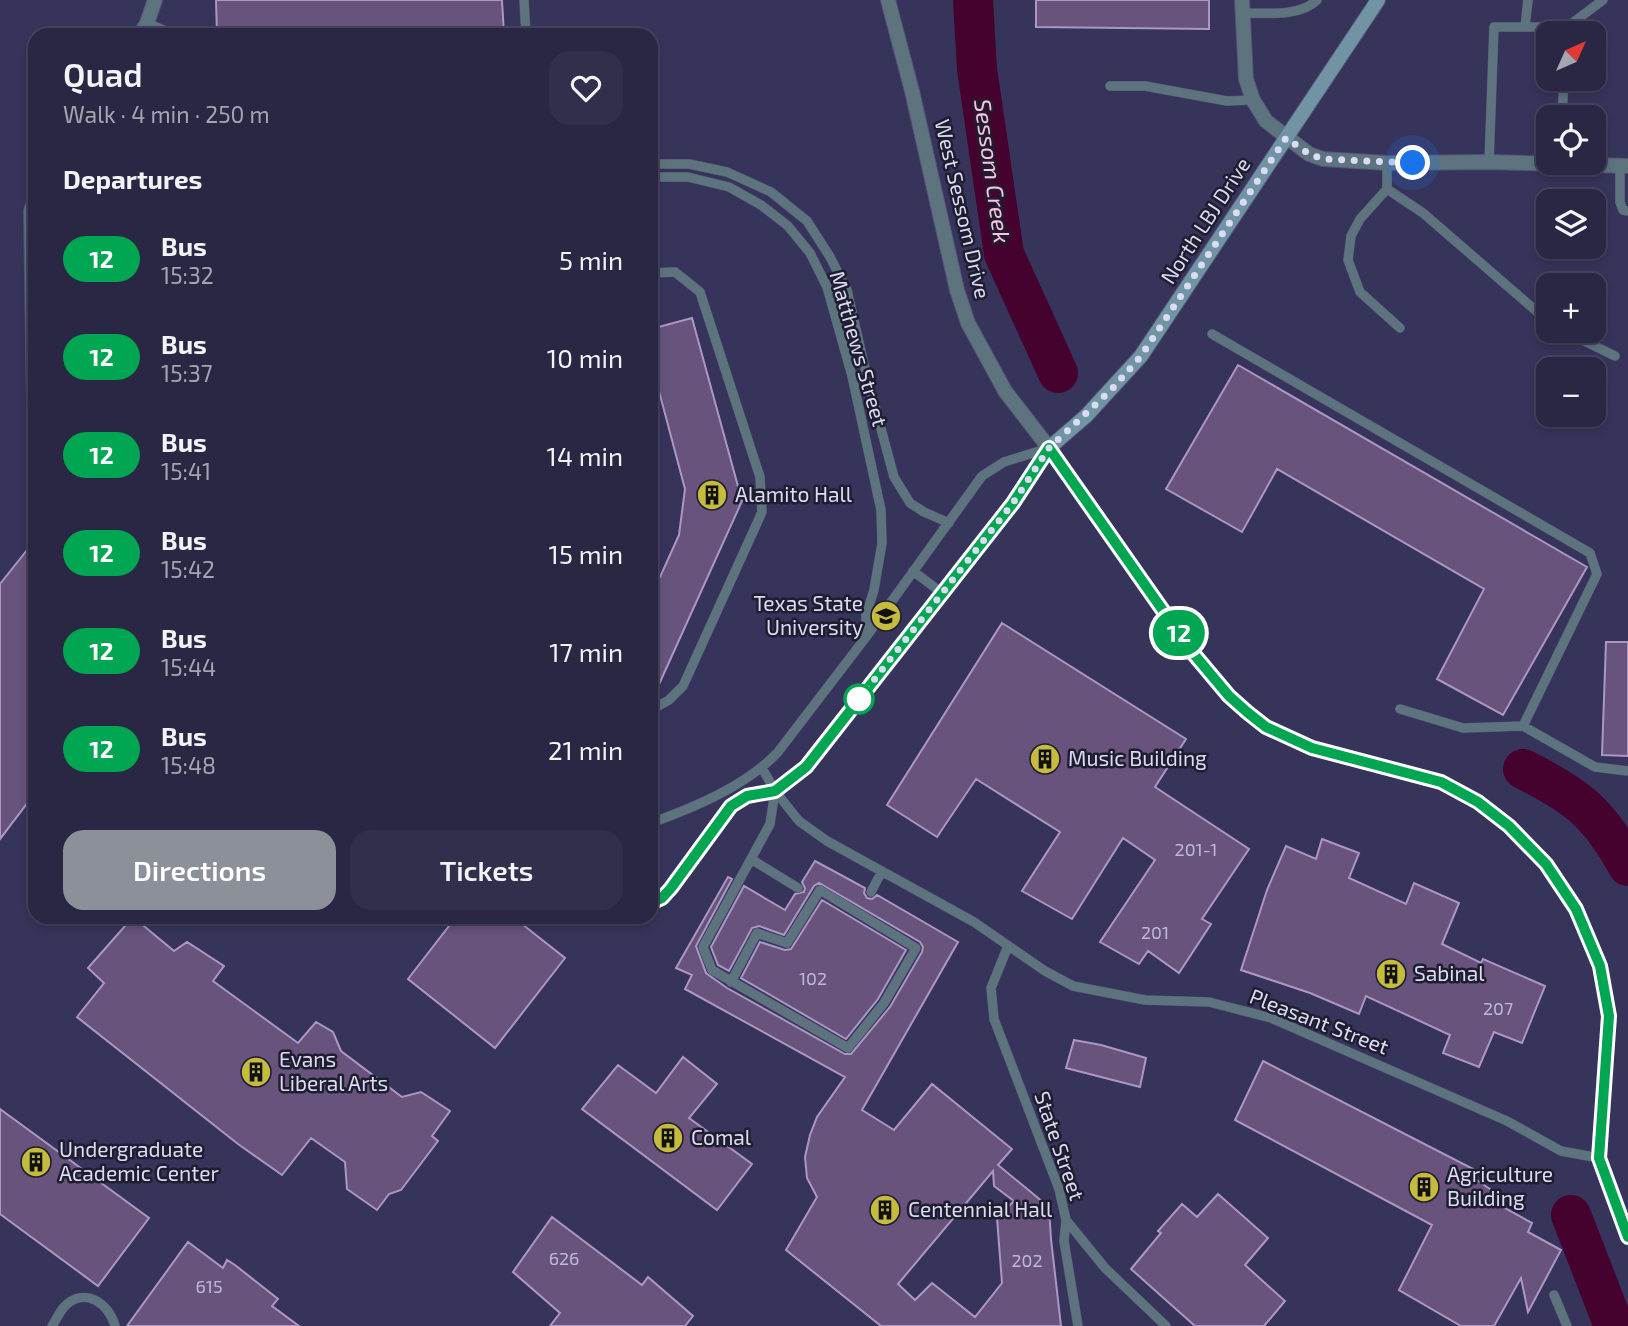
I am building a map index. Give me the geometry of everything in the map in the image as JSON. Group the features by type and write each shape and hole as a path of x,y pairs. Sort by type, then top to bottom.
{"street":[{"path":"144,28 155,0"},
{"name":"West Sessom Drive","path":"888,0 912,90 940,221 961,301 981,350 1005,391 1049,448"},
{"name":"North LBJ Drive","path":"1049,448 1112,389 1141,356 1378,0"},
{"path":"1243,7 1246,79 1253,100 1261,115 1309,154 1323,159 1387,163 1536,163"},
{"path":"1606,165 1624,166"},
{"path":"1049,448 1192,652 1229,696 1247,712 1266,727 1312,748 1441,782 1478,802 1509,826 1546,864 1576,909 1600,966 1609,1016 1599,1158 1628,1235"}],"lane":[{"path":"524,0 526,28"},
{"path":"1243,7 1298,11 1311,6 1317,0"},
{"path":"1525,27 1528,0"},
{"path":"1578,21 1603,0"},
{"path":"1489,162 1494,27 1536,28"},
{"path":"1110,86 1144,86 1227,101 1253,100"},
{"path":"1387,163 1387,189 1360,219 1351,236 1348,260 1360,292 1400,328"},
{"name":"Matthews Street","path":"658,164 689,164 727,173 771,192 807,221 847,290 894,477 909,503 949,523"},
{"path":"1624,166 1620,202 1623,209 1628,211"},
{"name":"Matthews Street","path":"658,177 688,177 729,187 761,205 788,226 810,253 827,287 852,376 880,510 882,543 874,590 866,615 866,637"},
{"path":"1387,189 1423,213 1536,311"},
{"path":"658,273 675,272 700,292 760,477 762,512 683,686 669,701 658,706"},
{"path":"1212,334 1590,553 1597,574 1523,726"},
{"path":"1588,343 1615,356"},
{"path":"658,821 762,768 778,752 866,637 982,476 1004,462 1049,448"},
{"path":"658,900 671,888 731,806 747,796 775,791 806,767 1013,503 1049,448"},
{"path":"913,570 942,593"},
{"path":"1400,709 1463,728 1523,726 1595,767 1628,771"},
{"name":"Pleasant Street","path":"762,768 775,791 799,821 827,841 974,922 1045,971 1073,986 1145,1000 1209,1002 1271,1018 1507,1121 1561,1151 1599,1158"},
{"path":"731,982 757,933 787,943 820,890 916,948 884,1003 848,1048 731,982 712,970 702,947 770,824 775,791"},
{"path":"751,859 798,888"},
{"path":"871,892 882,871"},
{"name":"State Street","path":"1008,946 991,988 994,1019 1059,1189 1066,1220 1105,1268 1166,1326"},
{"path":"1066,1220 1064,1241 1078,1326"},
{"path":"1554,1295 1567,1326"},
{"path":"52,1326 64,1308 83,1298 97,1301 107,1307 115,1326"}],"building":[{"path":"216,0 502,0 504,28 217,28"},
{"path":"1036,0 1209,0 1209,29 1036,27"},
{"name":"Alamito Hall","path":"692,318 742,501 658,687 658,582 679,535 685,489 658,387 658,327"},
{"path":"1238,365 1587,567 1503,715 1437,679 1484,589 1277,469 1242,532 1166,489"},
{"path":"28,549 28,802 0,839 0,584"},
{"name":"Music Building","path":"1002,623 1186,739 1155,787 1249,849 1202,919 1211,924 1179,973 1148,951 1139,964 1100,942 1155,860 1123,838 1072,919 1022,891 1060,832 976,779 937,837 887,805"},
{"path":"1606,642 1628,642 1628,756 1602,755"},
{"path":"1322,839 1359,853 1349,878 1406,904 1414,883 1459,903 1442,944 1481,963 1483,959 1545,986 1522,1043 1494,1032 1479,1067 1443,1053 1450,1035 1366,996 1359,1014 1310,993 1241,970 1267,890 1286,846 1316,859"},
{"path":"815,861 865,888 867,898 872,899 877,895 958,942 862,1110 894,1130 932,1084 1012,1149 998,1165 1049,1207 1061,1326 881,1326 786,1250 817,1197 807,1178 805,1157 810,1135 817,1117 845,1077 685,989 692,975 676,968 728,877 732,879 696,946 706,973 727,988 845,1054 851,1054 890,1007 923,947 920,942 819,883 814,886 784,935 759,926 752,928 729,971 718,965 711,947 744,886 785,910 795,894 804,892 802,882","holes":["993,1171 994,1186 1014,1201 997,1218 1002,1283 975,1317 932,1283 915,1300 898,1284"]},
{"path":"822,900 906,950 878,999 846,1039 741,978 760,942 785,950 791,949"},
{"name":"Evans Liberal Arts","path":"127,924 141,924 174,951 187,942 224,966 213,981 298,1043 316,1022 333,1032 341,1051 402,1097 421,1092 450,1111 432,1136 438,1141 401,1190 389,1194 377,1210 347,1189 345,1162 311,1138 282,1175 238,1144 77,1017 104,983 88,968"},
{"path":"451,924 522,924 565,958 495,1048 408,979"},
{"path":"1074,1040 1146,1058 1140,1087 1066,1068"},
{"name":"Comal","path":"683,1057 717,1084 689,1118 752,1164 717,1210 582,1109 618,1065 656,1093"},
{"name":"Agriculture Building","path":"1263,1061 1477,1171 1474,1178 1500,1196 1501,1206 1532,1223 1528,1232 1561,1250 1528,1312 1521,1278 1494,1326 1461,1326 1399,1290 1432,1225 1235,1120"},
{"name":"Undergraduate Academic Center","path":"0,1109 149,1218 98,1286 0,1214"},
{"path":"1218,1194 1268,1238 1245,1265 1285,1301 1264,1326 1195,1326 1131,1269 1161,1233 1158,1231 1182,1204 1197,1217"},
{"path":"552,1217 642,1285 648,1277 693,1316 685,1326 550,1326 560,1313 513,1272"},
{"path":"188,1242 223,1268 227,1260 235,1265 278,1299 272,1306 299,1326 127,1326"}],"waterway":[{"name":"Sessom Creek","path":"973,0 977,69 1004,254 1058,373"},
{"name":"Sessom Creek","path":"1523,769 1558,788 1584,807 1607,832 1628,866"},
{"name":"Sessom Creek","path":"1571,1215 1614,1326"}],"bus line":[{"name":"12","path":"658,900 671,888 731,806 747,796 775,791 806,767 1013,503 1049,448 1192,652 1229,696 1247,712 1266,727 1312,748 1385,765 1441,782 1478,802 1509,826 1546,864 1576,909 1600,966 1609,1016 1599,1158 1628,1237"}],"place":[{"name":"Alamito Hall","path":"712,495"},
{"name":"Texas State University","path":"886,616"},
{"name":"Music Building","path":"1045,759"},
{"name":"Sabinal","path":"1391,974"},
{"name":"Evans Liberal Arts","path":"256,1072"},
{"name":"Comal","path":"668,1138"},
{"name":"Undergraduate Academic Center","path":"36,1162"},
{"name":"Agriculture Building","path":"1424,1187"},
{"name":"Centennial Hall","path":"885,1210"}],"route":[{"path":"859,699 1013,503 1049,448 1086,416 1141,356 1286,138 1309,154 1323,159 1413,163"}]}
